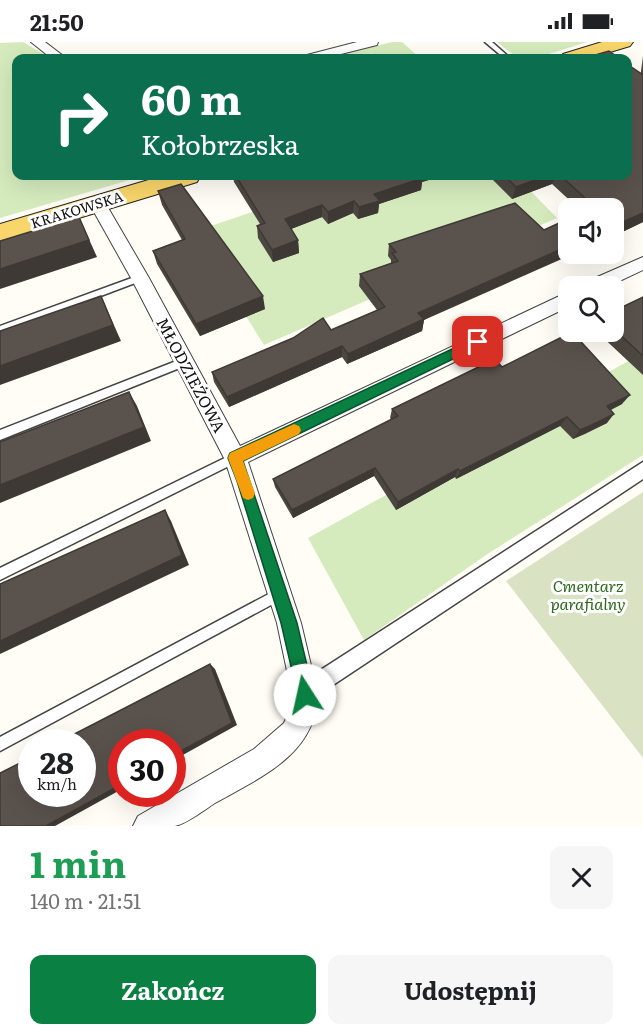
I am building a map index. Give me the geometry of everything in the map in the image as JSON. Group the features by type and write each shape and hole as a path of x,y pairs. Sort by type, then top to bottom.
{"main road":[{"path":"583,54 623,42"},
{"name":"KRAKOWSKA","path":"0,233 175,180"}],"street":[{"path":"37,42 54,54"},
{"path":"327,54 372,42"},
{"name":"MŁODZIEŻOWA","path":"97,203 140,278 235,458 280,594 303,677 305,707 298,728 286,743 264,759 148,826"},
{"path":"615,276 643,263"},
{"path":"235,458 558,304"},
{"path":"326,678 643,470"}],"lane":[{"path":"488,42 502,54"},
{"path":"0,330 140,278"},
{"path":"0,435 184,362"},
{"path":"0,574 235,458"},
{"path":"0,744 280,594"}],"green space":[{"path":"23,42 43,54 12,54 12,180 129,180 0,218 0,43"},
{"path":"392,42 402,42 416,54 344,54"},
{"path":"497,42 587,42 549,54 513,54"},
{"path":"368,180 520,180 557,218 264,345 193,232 288,200"},
{"path":"643,353 643,455 486,555 364,640 308,538"},
{"name":"Cmentarz parafialny","path":"643,492 643,758 506,581"}],"building":[{"path":"632,67 643,75 643,213 624,222 624,198 585,198 565,180 632,180"},
{"path":"238,180 417,180 374,194 380,201 359,207 354,201 328,212 322,205 285,219 298,240 272,250 257,226 265,223"},
{"path":"509,180 535,180 516,187"},
{"path":"181,184 263,296 196,324 153,251 185,239 158,191"},
{"path":"515,203 544,230 558,224 558,250 418,313 424,319 348,354 342,346 227,397 212,372 293,338 323,318 331,330 385,307 360,274 398,261 392,253 396,252 389,244"},
{"path":"79,217 89,240 0,269 0,241"},
{"path":"101,296 113,325 0,366 0,331"},
{"path":"643,297 643,356 624,338 624,306"},
{"path":"558,339 558,342 581,342 630,395 607,406 614,414 592,425 580,430 567,417 460,471 458,469 398,502 375,468 292,510 273,479 398,416 392,409 495,359 502,367"},
{"path":"129,392 144,427 0,485 0,442"},
{"path":"165,510 182,555 0,641 0,584"},
{"path":"210,664 232,723 186,748 186,729 108,729 108,792 96,798 96,729 84,729"},
{"path":"18,764 18,807 80,807 46,826 0,826 0,773"}],"slow traffic":[{"path":"248,493 235,458 294,430"}],"route":[{"path":"305,695 297,650 235,458 478,342"}]}
